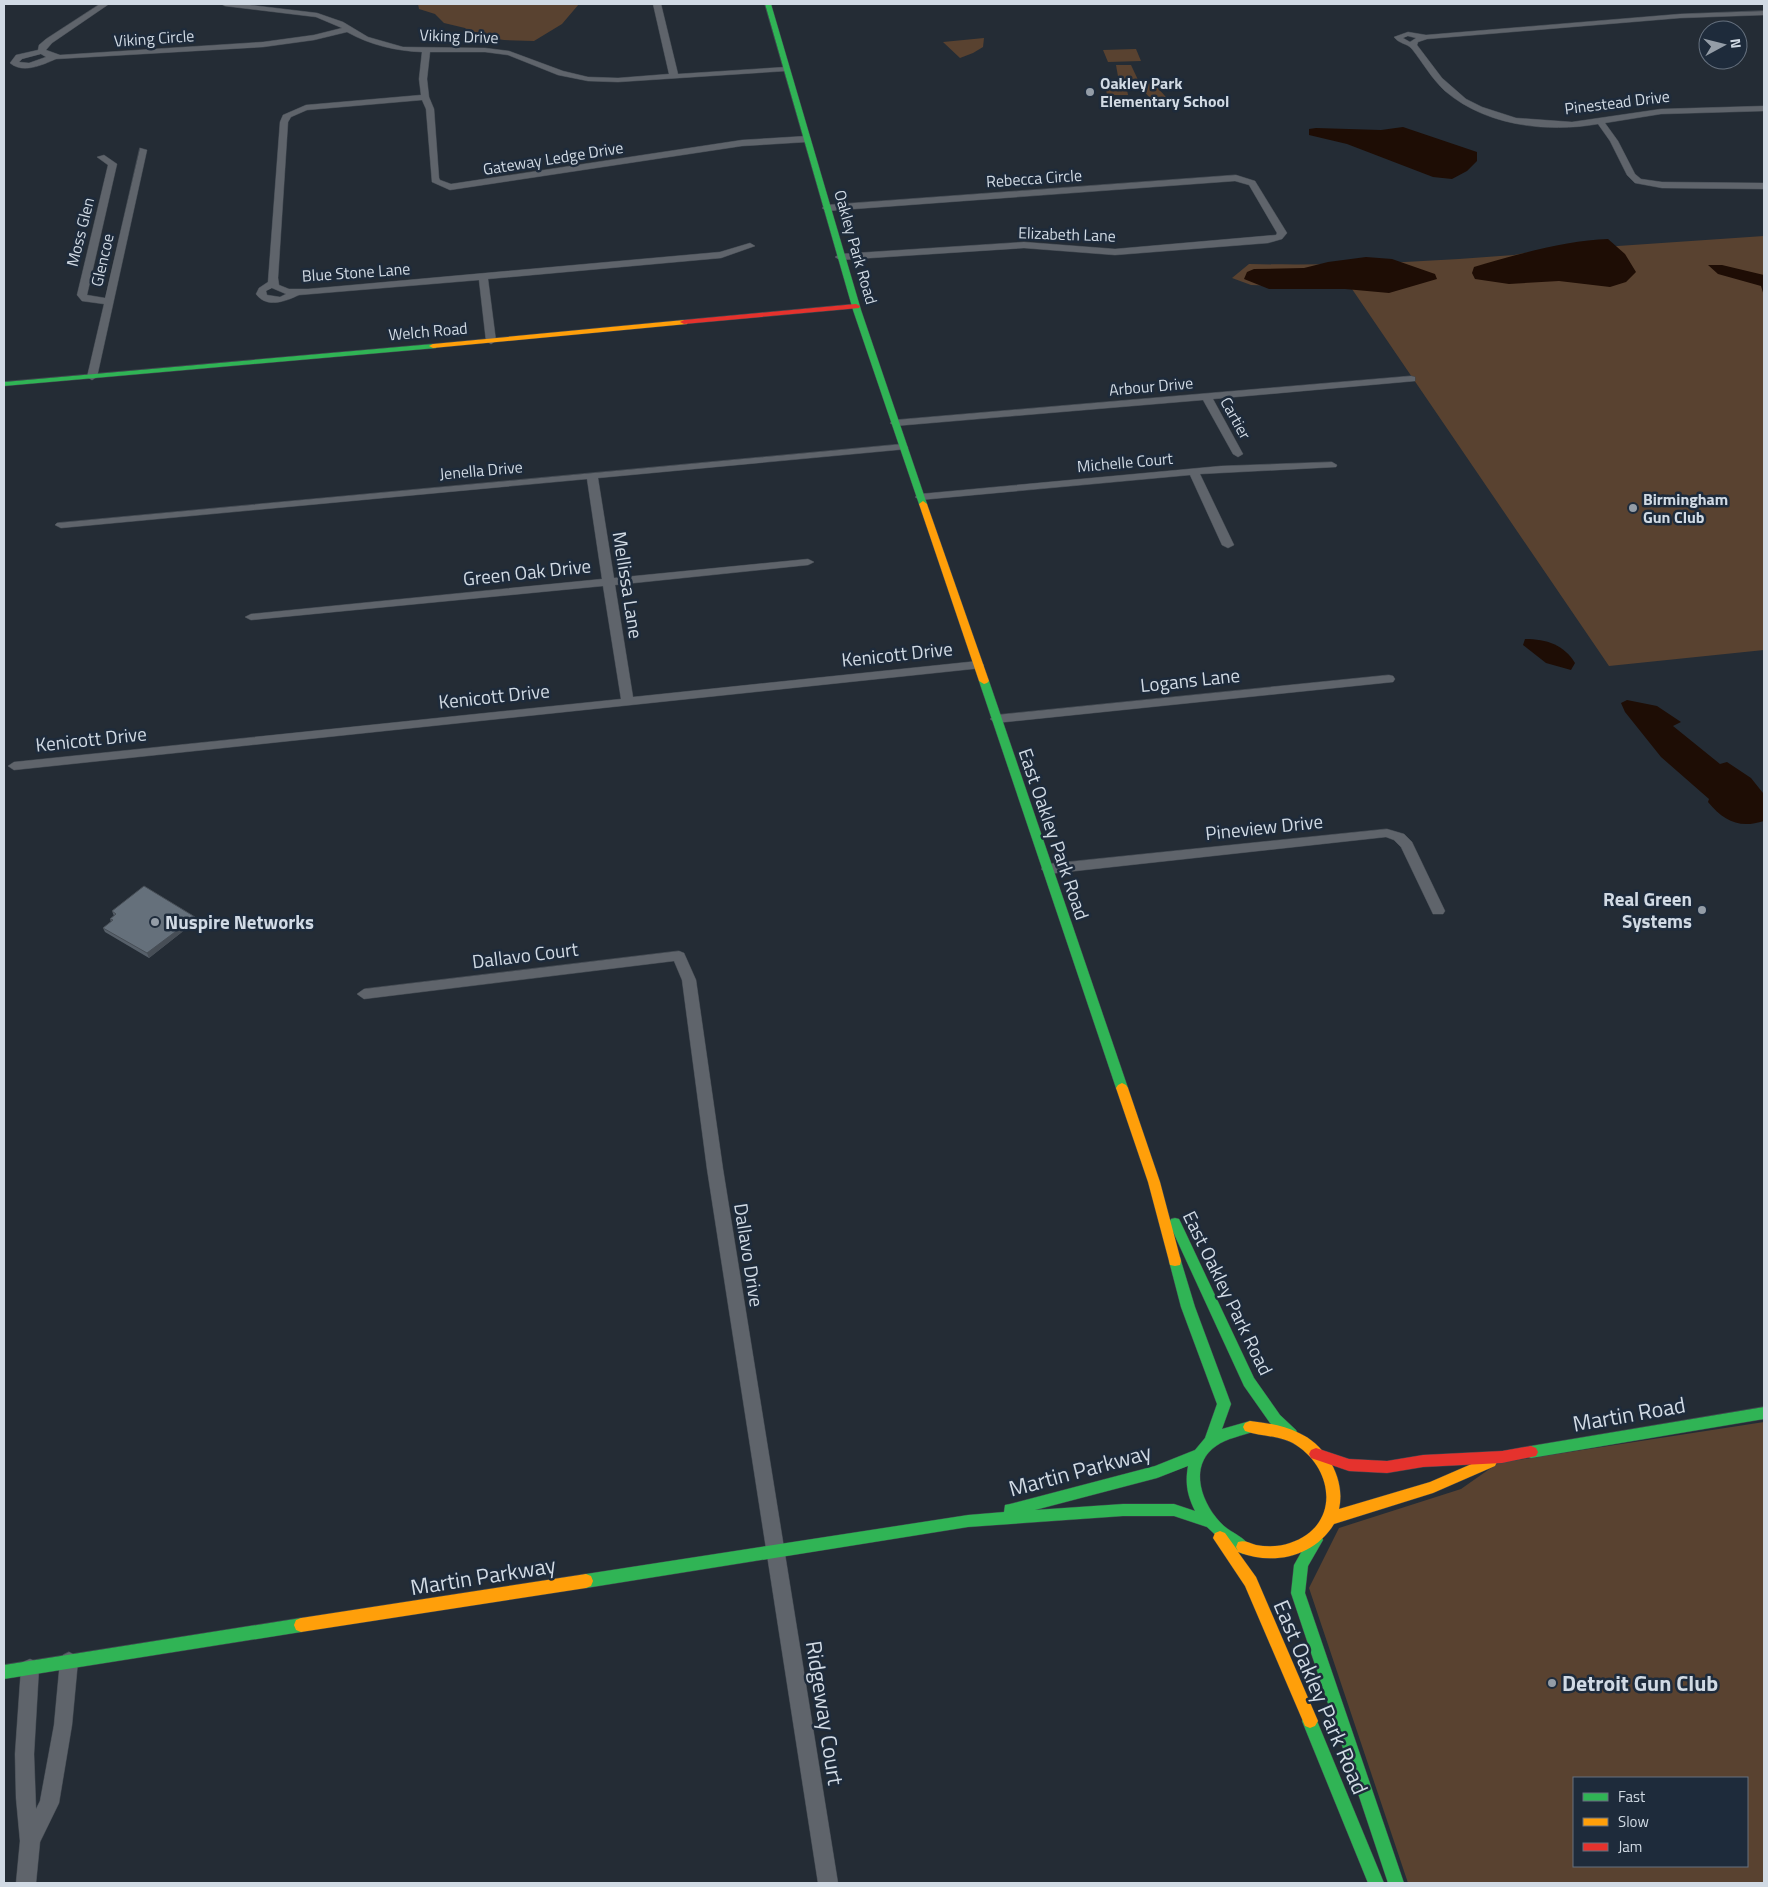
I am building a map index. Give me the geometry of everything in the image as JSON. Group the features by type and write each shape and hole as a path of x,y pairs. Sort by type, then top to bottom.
{"street":[{"name":"Viking Circle","path":"105,4 49,41 42,47 42,51 53,56 295,42 320,38 348,30"},
{"name":"Viking Drive","path":"225,4 310,13 330,19 378,44 426,51 472,49 509,53 561,73 588,79 618,80 786,68"},
{"path":"658,4 674,76"},
{"name":"Oakley Park Road","path":"768,4 840,257 920,497"},
{"path":"1426,37 1414,43 1399,40 1402,35 1426,37 1680,16 1764,14"},
{"name":"Pinestead Drive","path":"1414,43 1449,90 1483,111 1520,122 1566,124 1679,110 1764,108"},
{"path":"42,51 19,57 14,63 32,65 53,56"},
{"name":"Gateway Ledge Drive","path":"426,51 423,78 425,97 430,109 434,178 436,182 450,187 742,144 807,138"},
{"name":"Blue Stone Lane","path":"425,97 306,108 287,115 284,122 273,283 282,291 297,292 483,277 721,255 750,246"},
{"path":"1600,120 1614,141 1631,175 1638,181 1662,185 1764,186"},
{"name":"Glencoe","path":"92,377 143,150"},
{"name":"Moss Glen","path":"101,156 113,164 82,295 85,299 108,301"},
{"name":"Rebecca Circle","path":"827,208 1244,179"},
{"name":"Elizabeth Lane","path":"840,257 1024,245 1115,252 1255,241 1279,237 1282,234 1252,182 1244,179"},
{"path":"483,277 491,341"},
{"path":"273,283 262,290 261,294 264,298 281,300 297,292"},
{"name":"Welch Road","path":"4,384 491,341 856,306"},
{"name":"Arbour Drive","path":"894,423 1411,379"},
{"name":"Cartier","path":"1207,397 1238,454"},
{"name":"Jenella Drive","path":"61,525 903,447"},
{"name":"Michelle Court","path":"920,497 1194,472 1278,466 1332,465"},
{"path":"1194,472 1228,545"},
{"name":"Mellissa Lane","path":"592,476 627,700"},
{"name":"East Oakley Park Road","path":"920,497 1154,1182 1188,1306 1224,1404 1210,1443"},
{"name":"Green Oak Drive","path":"251,616 808,562"},
{"name":"Kenicott Drive","path":"14,766 627,700 978,665"},
{"name":"Logans Lane","path":"996,719 1389,679"},
{"name":"Pineview Drive","path":"1048,869 1387,833 1399,837 1407,846 1438,911"},
{"name":"Dallavo Court","path":"364,994 659,957 679,956 684,967"},
{"name":"Dallavo Drive","path":"684,967 689,980 715,1169 776,1550"},
{"name":"East Oakley Park Road","path":"1154,1182 1249,1382 1275,1419 1296,1438"},
{"name":"Martin Road","path":"1316,1454 1350,1465 1387,1468 1423,1461 1502,1457 1616,1436 1764,1413"},
{"path":"1250,1427 1273,1429 1296,1438 1316,1454 1327,1469 1333,1485 1335,1502 1331,1518 1318,1537 1301,1548 1280,1553 1265,1552 1236,1545 1217,1533 1206,1521 1196,1504 1192,1487 1194,1469 1200,1454 1210,1443 1228,1432 1250,1427"},
{"name":"Martin Parkway","path":"968,1521 1157,1472 1200,1454"},
{"name":"Martin Road","path":"1331,1518 1432,1487 1502,1457"},
{"name":"Martin Parkway","path":"4,1672 968,1521 1123,1510 1174,1510 1206,1521"},
{"name":"East Oakley Park Road","path":"1217,1533 1251,1582 1283,1653 1376,1883"},
{"name":"East Oakley Park Road","path":"1318,1537 1301,1565 1298,1593 1396,1883"},
{"name":"Ridgeway Court","path":"776,1550 828,1883"},
{"path":"30,1841 49,1803 63,1725 69,1662"},
{"path":"26,1883 30,1841 26,1814 24,1731 30,1668"}],"shaded area":[{"path":"418,4 579,4 562,24 534,41 504,40 471,35 465,28 444,23 435,14 419,9"},
{"path":"984,38 983,47 960,58 943,42"},
{"path":"1136,49 1141,61 1108,62 1103,50"},
{"path":"1116,65 1131,65 1139,82 1119,82"},
{"path":"1153,83 1166,97 1151,99 1138,85"},
{"path":"1105,84 1126,84 1128,95 1107,95"},
{"path":"1403,127 1477,152 1477,161 1467,171 1452,179 1433,177 1347,144 1309,135 1309,129 1316,128 1381,130"},
{"name":"Birmingham Gun Club","path":"1764,236 1764,650 1609,666 1352,289 1251,285 1232,278 1249,264 1349,264 1415,261"},
{"path":"1608,239 1625,254 1636,272 1626,282 1610,287 1559,281 1509,284 1475,279 1472,273 1474,267 1523,253 1575,242"},
{"path":"1366,257 1392,259 1435,274 1437,279 1389,293 1345,289 1269,289 1244,279 1247,272 1254,269 1304,268 1328,262"},
{"path":"1708,265 1722,265 1764,275 1764,296 1761,286 1718,274"},
{"path":"1525,639 1541,640 1560,647 1575,663 1571,670 1546,663 1523,645"},
{"path":"1627,700 1657,706 1681,722 1673,726 1720,764 1727,762 1751,778 1763,793 1764,821 1740,824 1726,818 1714,809 1708,802 1709,799 1661,757 1625,712 1621,703"},
{"name":"Detroit Gun Club","path":"1764,1422 1764,1883 1408,1883 1309,1588 1339,1528 1461,1489 1498,1463"}],"building":[{"name":"Nuspire Networks","path":"144,886 195,917 147,953 103,928 113,920 110,919 116,914 112,911"}],"traffic: fast":[{"path":"768,4 857,310 923,504"},
{"path":"4,384 433,346"},
{"path":"984,681 1122,1088"},
{"path":"1175,1223 1249,1382 1275,1419 1291,1434"},
{"path":"1175,1261 1188,1307 1224,1404 1210,1443"},
{"path":"1531,1452 1764,1413"},
{"path":"1243,1547 1230,1540 1208,1519 1200,1507 1193,1479 1195,1465 1206,1445 1224,1435 1250,1427"},
{"path":"1010,1510 1157,1472 1200,1454"},
{"path":"586,1581 968,1521 1123,1510 1174,1510 1206,1521"},
{"path":"1316,1540 1301,1565 1298,1593 1396,1883"},
{"path":"4,1672 301,1625"},
{"path":"1310,1721 1376,1883"}],"traffic: slow":[{"path":"433,346 684,322"},
{"path":"923,504 984,681"},
{"path":"1122,1088 1154,1182 1175,1261"},
{"path":"1243,1547 1249,1550 1269,1553 1295,1548 1311,1540 1323,1529 1331,1516 1334,1502 1333,1487 1328,1472 1320,1458 1307,1445 1287,1434 1250,1427"},
{"path":"1331,1518 1433,1487 1490,1462"},
{"path":"1220,1538 1251,1582 1310,1721"},
{"path":"301,1625 586,1581"}],"traffic: jam":[{"path":"684,322 856,306"},
{"path":"1316,1454 1349,1465 1387,1467 1423,1461 1502,1457 1531,1452"}],"place":[{"name":"Oakley Park Elementary School","path":"1090,92"},
{"name":"Birmingham Gun Club","path":"1633,508"},
{"name":"Real Green Systems","path":"1702,910"},
{"name":"Nuspire Networks","path":"155,922"},
{"name":"Detroit Gun Club","path":"1552,1683"}]}
